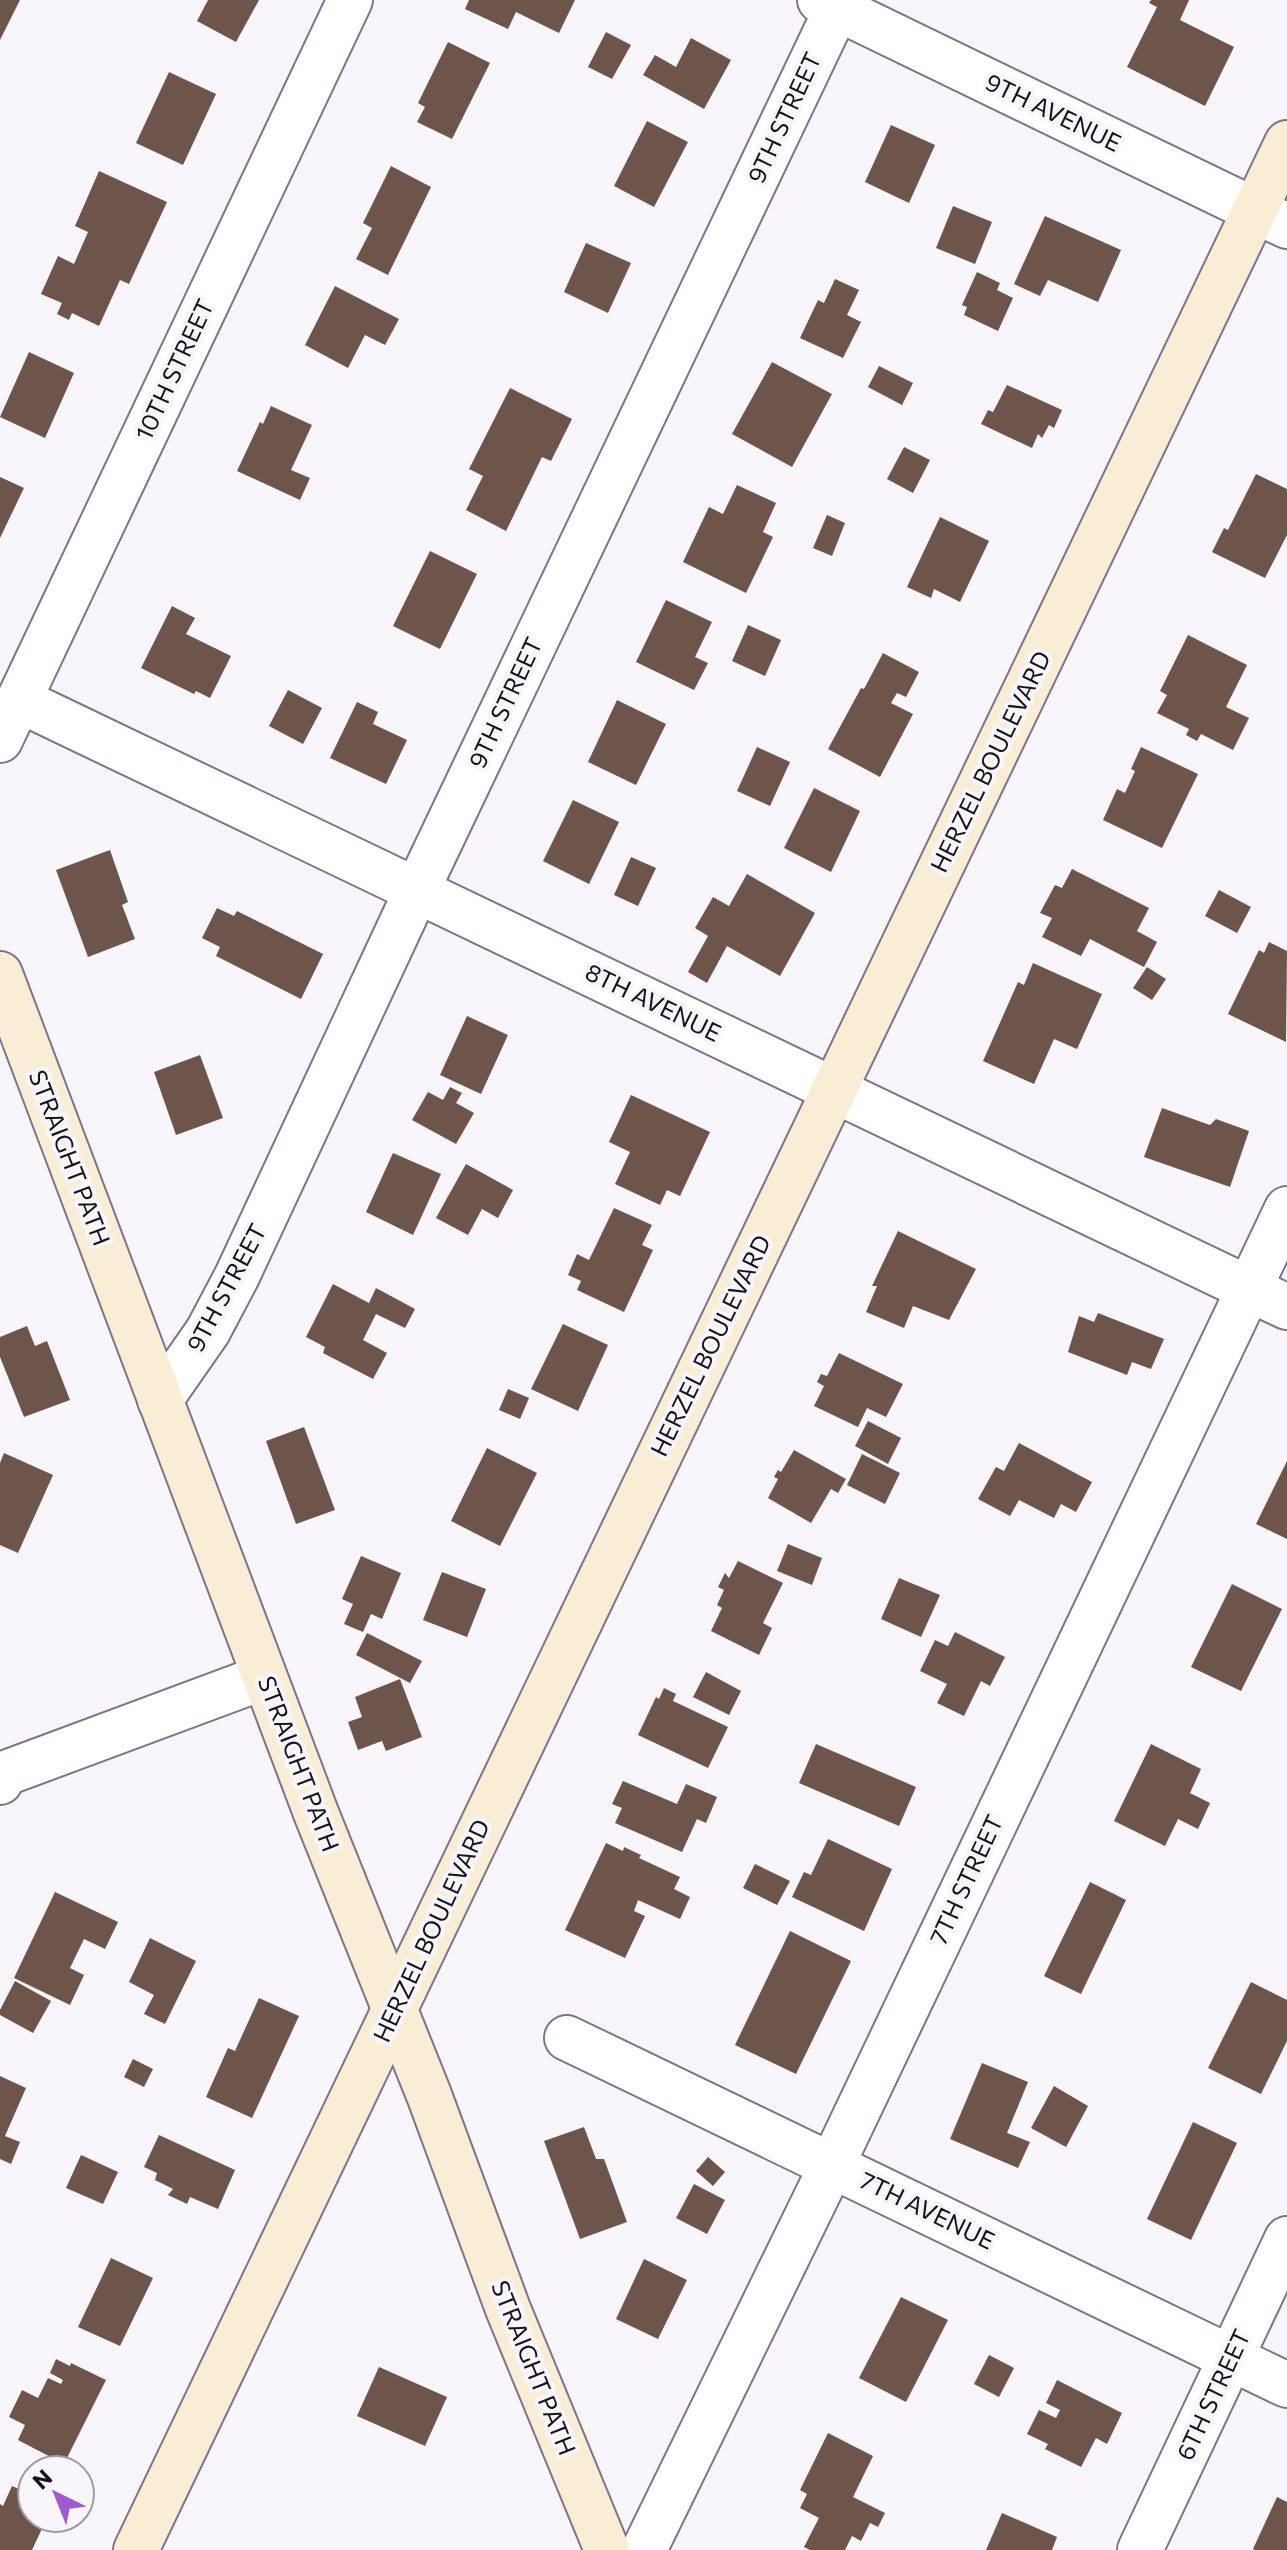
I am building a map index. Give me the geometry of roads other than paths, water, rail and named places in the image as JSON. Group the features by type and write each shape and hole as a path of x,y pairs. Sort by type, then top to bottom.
{"street":[{"name":"10TH STREET","path":"0,740 350,0"},
{"name":"9TH AVENUE","path":"833,3 1271,218"},
{"name":"9TH STREET","path":"160,1400 208,1331 237,1276 833,3"},
{"name":"HERZEL BOULEVARD","path":"136,2550 833,1090 1271,218 1287,143"},
{"name":"8TH AVENUE","path":"19,700 1287,1307"},
{"name":"STRAIGHT PATH","path":"0,974 264,1677 429,2095 508,2309 607,2550"},
{"name":"7TH STREET","path":"644,2550 832,2165 1287,1209"},
{"path":"1,1776 264,1677"},
{"name":"7TH AVENUE","path":"567,2038 1287,2385"},
{"name":"6TH STREET","path":"1140,2550 1287,2239"}]}
